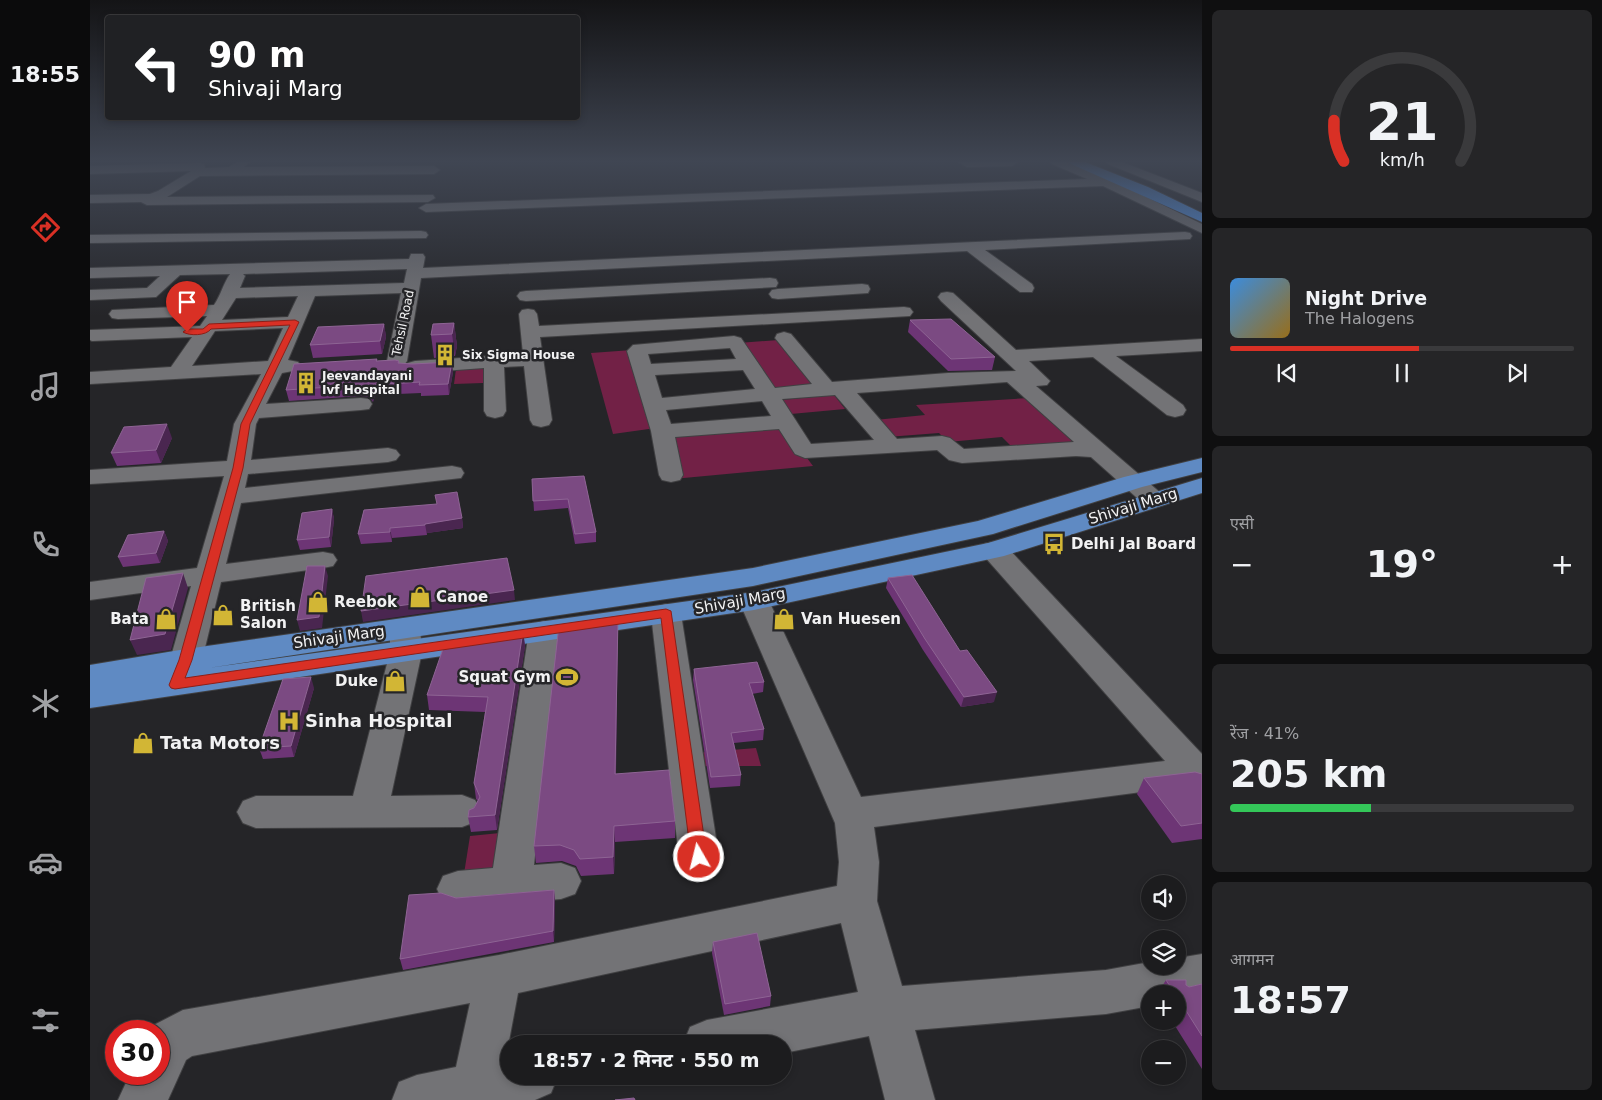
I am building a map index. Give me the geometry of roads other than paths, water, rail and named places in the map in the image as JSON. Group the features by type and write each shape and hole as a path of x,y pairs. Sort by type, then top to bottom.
{"main road":[{"name":"Shivaji Marg","path":"406,640 544,631 754,601 994,550 1151,489 1202,465"},
{"name":"Shivaji Marg","path":"90,676 180,672 406,640 753,577 984,528 1151,489 1202,485"},
{"name":"Shivaji Marg","path":"90,696 180,672"}],"street":[{"name":"Tehsil Road","path":"426,213 416,262 389,361 414,367 494,362"},
{"path":"1170,213 1202,229"},
{"path":"90,273 175,263 218,255 522,268 1186,236"},
{"path":"218,255 232,237"},
{"path":"90,239 232,237 416,262"},
{"path":"971,247 1026,288"},
{"path":"829,253 883,313"},
{"path":"752,257 799,323"},
{"path":"175,263 243,269 416,262"},
{"path":"231,292 309,291 416,262"},
{"path":"90,295 150,293 154,291 175,263"},
{"path":"522,268 541,420"},
{"path":"178,372 231,292 233,282 243,269"},
{"path":"526,296 777,293 862,289"},
{"path":"180,672 231,497 245,424 275,367 309,291"},
{"path":"529,323 777,293"},
{"path":"947,297 1151,489"},
{"path":"118,314 219,310"},
{"path":"529,323 799,323 904,312"},
{"path":"92,335 295,322"},
{"path":"784,338 891,446"},
{"path":"1011,356 1202,345"},
{"path":"1097,351 1174,410"},
{"path":"495,411 494,362 533,359"},
{"path":"671,475 662,430 644,370 748,364 805,450 942,443 957,455 962,456 1072,450 1098,451"},
{"path":"90,378 313,365"},
{"path":"653,399 764,388 834,388 1012,376 1098,451 1151,489"},
{"path":"252,412 362,404"},
{"path":"662,430 787,422"},
{"path":"90,477 388,456"},
{"path":"231,497 452,473"},
{"path":"994,550 1199,774"},
{"path":"90,591 323,560"},
{"path":"754,601 854,823 859,862 856,901 910,1100"},
{"path":"666,614 699,857"},
{"path":"511,885 544,631"},
{"path":"368,812 406,640"},
{"path":"850,814 1199,774"},
{"path":"256,812 462,811"},
{"path":"458,889 561,881"},
{"path":"170,1042 183,1034 499,976 856,901"},
{"path":"754,1035 885,1010 1106,992 1202,975"},
{"path":"474,1094 499,976"},
{"path":"143,1100 150,1085"},
{"path":"417,1100 474,1094 504,1085"}],"place":[{"name":"Six Sigma House","path":"445,355"},
{"name":"Jeevandayani Ivf Hospital","path":"306,383"},
{"name":"Delhi Jal Board","path":"1054,544"},
{"name":"Canoe","path":"420,597"},
{"name":"Reebok","path":"318,602"},
{"name":"British Salon","path":"223,615"},
{"name":"Bata","path":"166,619"},
{"name":"Van Huesen","path":"784,619"},
{"name":"Squat Gym","path":"567,677"},
{"name":"Duke","path":"395,681"},
{"name":"Sinha Hospital","path":"289,721"},
{"name":"Tata Motors","path":"143,743"}]}
